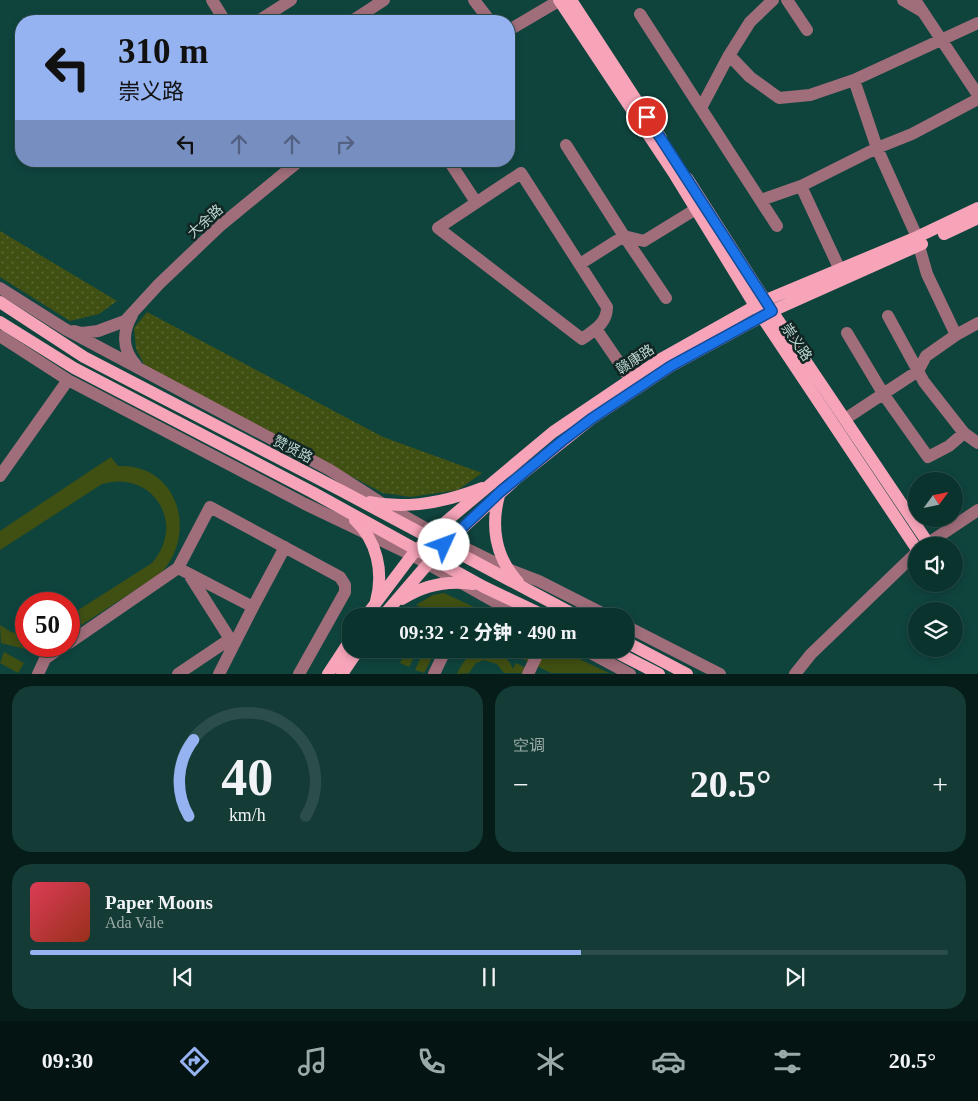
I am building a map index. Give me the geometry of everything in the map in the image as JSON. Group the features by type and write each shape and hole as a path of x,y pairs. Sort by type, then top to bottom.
{"main road":[{"name":"崇义路","path":"559,0 917,537"},
{"name":"崇义路","path":"571,0 764,308 845,419 917,537"},
{"name":"赣康路","path":"372,608 415,553 432,536 591,419 671,366 764,308 918,241 978,208"},
{"name":"赣康路","path":"390,608 429,560 495,489 553,432 661,360 840,270 978,218"},
{"name":"赞贤路","path":"0,302 84,357 432,536"},
{"path":"1,328 312,492 415,553 528,608"},
{"path":"342,491 362,500 403,506 430,503 495,489 495,533 500,553 508,569 520,585 528,590"},
{"path":"344,511 358,523 373,547 378,565 379,584 375,603"},
{"path":"446,543 562,608"},
{"path":"392,608 417,590 437,584 462,583 484,587"},
{"path":"634,646 688,674"},
{"path":"328,674 342,653"},
{"path":"342,674 353,658"},
{"path":"628,658 659,674"}],"street":[{"path":"212,0 221,15"},
{"path":"267,15 290,0"},
{"path":"361,15 384,0"},
{"path":"474,0 485,15"},
{"path":"515,26 559,0"},
{"path":"701,108 729,55 750,22 774,0"},
{"path":"787,0 807,30"},
{"path":"903,0 922,11"},
{"path":"915,0 978,95"},
{"path":"640,14 777,226"},
{"path":"729,55 750,77 780,98 810,95 854,80 978,23"},
{"path":"854,80 877,148 918,241 928,274 956,335"},
{"path":"761,200 801,186 877,148 912,134 978,99"},
{"path":"566,145 666,298"},
{"name":"大余路","path":"66,329 82,333 106,329 125,321 221,225 292,167"},
{"path":"453,167 476,202"},
{"path":"521,173 580,264 607,307 606,318 596,329 582,339 438,228 521,173"},
{"path":"801,186 840,270"},
{"path":"580,264 624,236 644,241 696,208"},
{"path":"0,288 66,329 330,470 432,536 539,581 592,608"},
{"path":"136,309 127,325 124,343 128,355 141,370 163,388 178,407"},
{"path":"888,316 924,382 964,433 978,444"},
{"path":"27,320 66,329"},
{"path":"845,419 918,371 926,356 956,335 978,323"},
{"path":"1,328 31,356 68,380 305,504 366,533 415,553"},
{"path":"596,329 631,380"},
{"path":"847,333 884,395 928,457 949,446 964,433"},
{"path":"0,476 68,380"},
{"path":"124,409 161,414"},
{"path":"80,635 183,571 210,507 340,577 345,585 345,592 299,674"},
{"path":"937,537 978,510"},
{"path":"219,674 232,640 286,547"},
{"path":"429,560 462,583 506,608"},
{"path":"795,674 812,654 908,561"},
{"path":"183,571 252,608"},
{"path":"183,571 232,640"},
{"path":"634,630 720,674"},
{"path":"178,674 232,640"},
{"path":"38,674 48,657"},
{"path":"434,674 442,658"},
{"path":"528,674 536,658"},
{"path":"600,658 630,674"}],"green space":[{"path":"0,231 117,301 99,314 70,321 0,277"},
{"path":"147,312 383,437 482,473 458,490 411,497 383,493 146,368 136,349 134,328"},
{"path":"111,457 118,466 139,468 155,476 168,488 176,504 180,521 178,540 172,558 160,574 80,626 80,609 152,563 162,548 166,532 165,516 159,503 149,492 136,484 120,481 102,484 0,550 0,531"},
{"path":"444,593 476,608 423,608 416,605 433,595"},
{"path":"0,625 15,633 15,646 1,643"},
{"path":"4,652 24,663 18,673 0,663"},
{"path":"403,658 414,658 409,667 400,663"},
{"path":"421,658 432,658 424,673 415,670"},
{"path":"467,658 506,658 513,669 516,663 526,668 523,673 504,673 497,664 484,660 476,663 470,673 457,674"},
{"path":"521,658 577,658 609,673 551,673"}],"route":[{"path":"444,545 500,492 591,419 671,366 772,311 647,117"}]}
